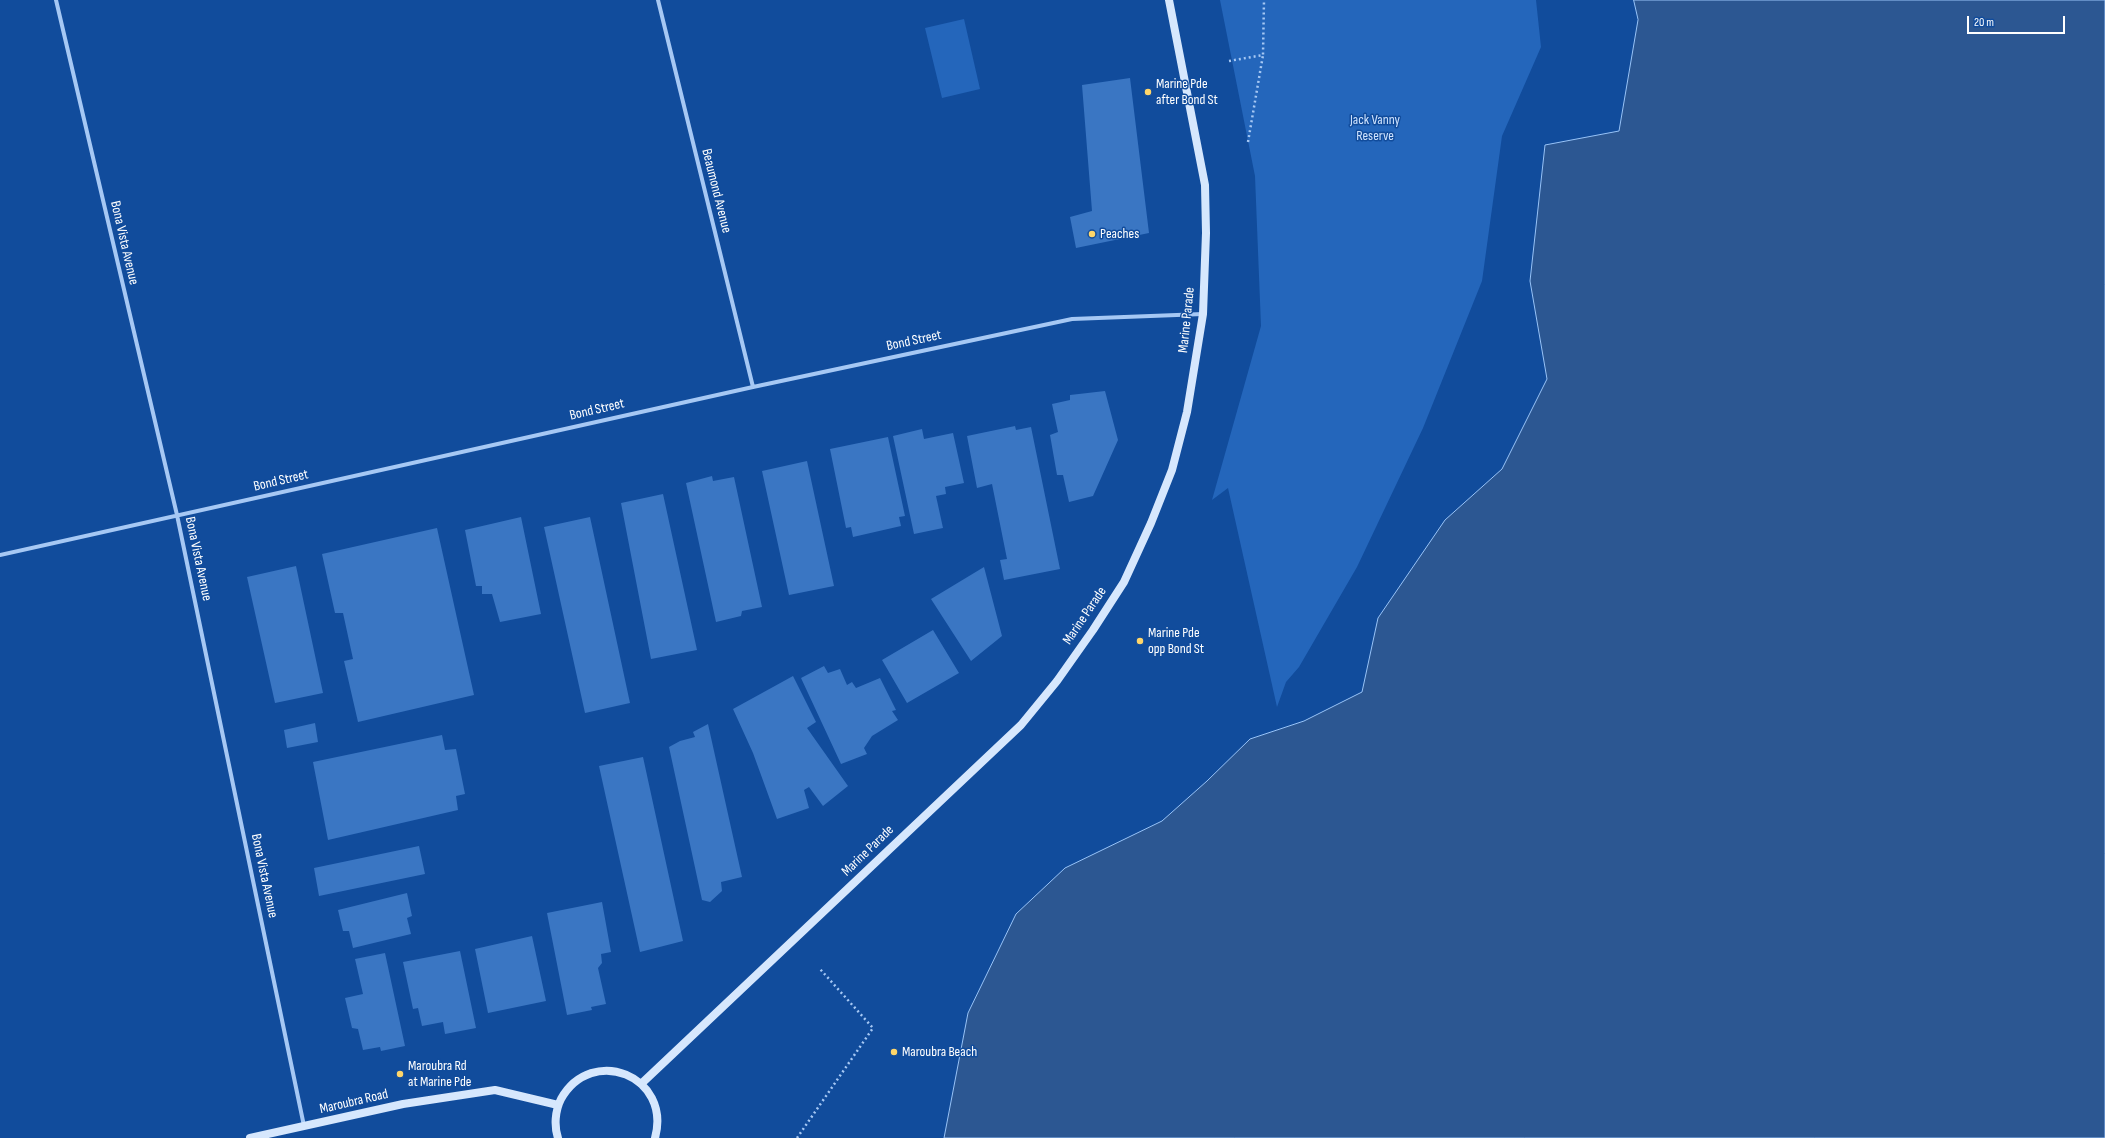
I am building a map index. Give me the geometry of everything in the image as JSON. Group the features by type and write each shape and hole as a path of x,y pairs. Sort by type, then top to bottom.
{"street":[{"name":"Bona Vista Avenue","path":"56,0 177,515 304,1126"},
{"name":"Beaumond Avenue","path":"658,0 753,387"},
{"name":"Marine Parade","path":"641,1084 1021,725 1057,681 1093,630 1124,582 1151,523 1172,470 1187,412 1203,314 1206,233 1205,185 1169,0"},
{"name":"Bond Street","path":"0,554 753,387 1072,319 1203,314"},
{"path":"558,1138 555,1120 558,1105 570,1086 579,1078 594,1072 611,1070 627,1074 641,1084 652,1096 657,1110 658,1126 655,1138"},
{"name":"Maroubra Road","path":"250,1138 403,1104 495,1090 558,1105"}],"path":[{"path":"1248,142 1263,55 1264,0"},
{"path":"1229,61 1263,55"},
{"path":"797,1138 873,1028 820,969"}],"green space":[{"name":"Jack Vanny Reserve","path":"1220,0 1536,0 1541,47 1502,136 1482,281 1423,428 1357,567 1299,667 1286,682 1277,707 1228,488 1212,500 1261,326 1255,176"},
{"path":"964,19 980,89 942,98 925,28"}],"shaded area":[{"path":"1634,0 2105,0 2105,1138 944,1138 968,1013 1016,914 1065,868 1162,821 1207,781 1250,739 1304,721 1362,692 1378,618 1445,520 1502,469 1547,379 1530,281 1545,145 1619,131 1638,20"}],"building":[{"path":"1130,78 1149,233 1076,248 1070,217 1092,211 1082,85"},
{"path":"1105,391 1118,440 1093,496 1069,502 1063,475 1057,475 1050,435 1058,432 1052,404 1070,400 1070,395"},
{"path":"1015,426 1016,430 1031,427 1060,569 1004,580 1000,560 1007,559 992,484 977,488 967,436"},
{"path":"922,429 924,439 953,433 964,483 945,487 946,494 936,496 943,528 914,534 893,436"},
{"path":"888,437 905,516 899,517 901,526 853,537 851,527 846,528 830,449"},
{"path":"807,461 834,586 789,595 762,471"},
{"path":"712,476 713,481 734,477 762,607 742,611 741,616 716,622 686,483"},
{"path":"663,494 697,650 651,659 621,503"},
{"path":"521,517 541,614 500,622 492,594 482,594 482,586 476,586 465,530"},
{"path":"590,517 630,703 585,713 544,527"},
{"path":"437,528 474,695 358,722 344,661 353,659 343,613 335,613 322,554"},
{"path":"296,566 323,693 275,703 247,577"},
{"path":"984,567 1002,636 971,661 931,599"},
{"path":"933,630 959,673 907,703 882,660"},
{"path":"824,666 828,673 840,669 847,685 852,682 856,688 880,678 896,710 892,711 898,720 872,736 864,748 867,754 841,764 801,678"},
{"path":"793,676 816,722 807,728 848,786 823,806 809,787 804,790 809,808 777,819 753,753 733,709"},
{"path":"315,723 318,742 287,748 284,730"},
{"path":"708,724 742,877 721,882 722,891 710,902 702,900 669,747 680,741 695,737 693,732"},
{"path":"442,735 445,750 456,749 465,794 456,796 458,810 328,840 313,762"},
{"path":"643,757 683,941 640,952 599,766"},
{"path":"419,846 425,874 319,896 314,868"},
{"path":"407,893 412,916 407,918 411,934 353,948 349,931 343,931 338,910"},
{"path":"602,902 611,952 601,954 602,963 598,968 606,1004 591,1007 592,1010 567,1015 547,913"},
{"path":"532,936 546,1001 488,1013 475,949"},
{"path":"460,951 476,1028 445,1034 443,1022 422,1026 418,1008 413,1009 403,962"},
{"path":"385,953 405,1046 381,1051 380,1047 363,1050 358,1029 352,1028 345,998 363,994 355,959"}],"place":[{"name":"Marine Pde after Bond St","path":"1148,92"},
{"name":"Peaches","path":"1092,234"},
{"name":"Marine Pde opp Bond St","path":"1140,641"},
{"name":"Maroubra Beach","path":"894,1052"},
{"name":"Maroubra Rd at Marine Pde","path":"400,1074"}]}
